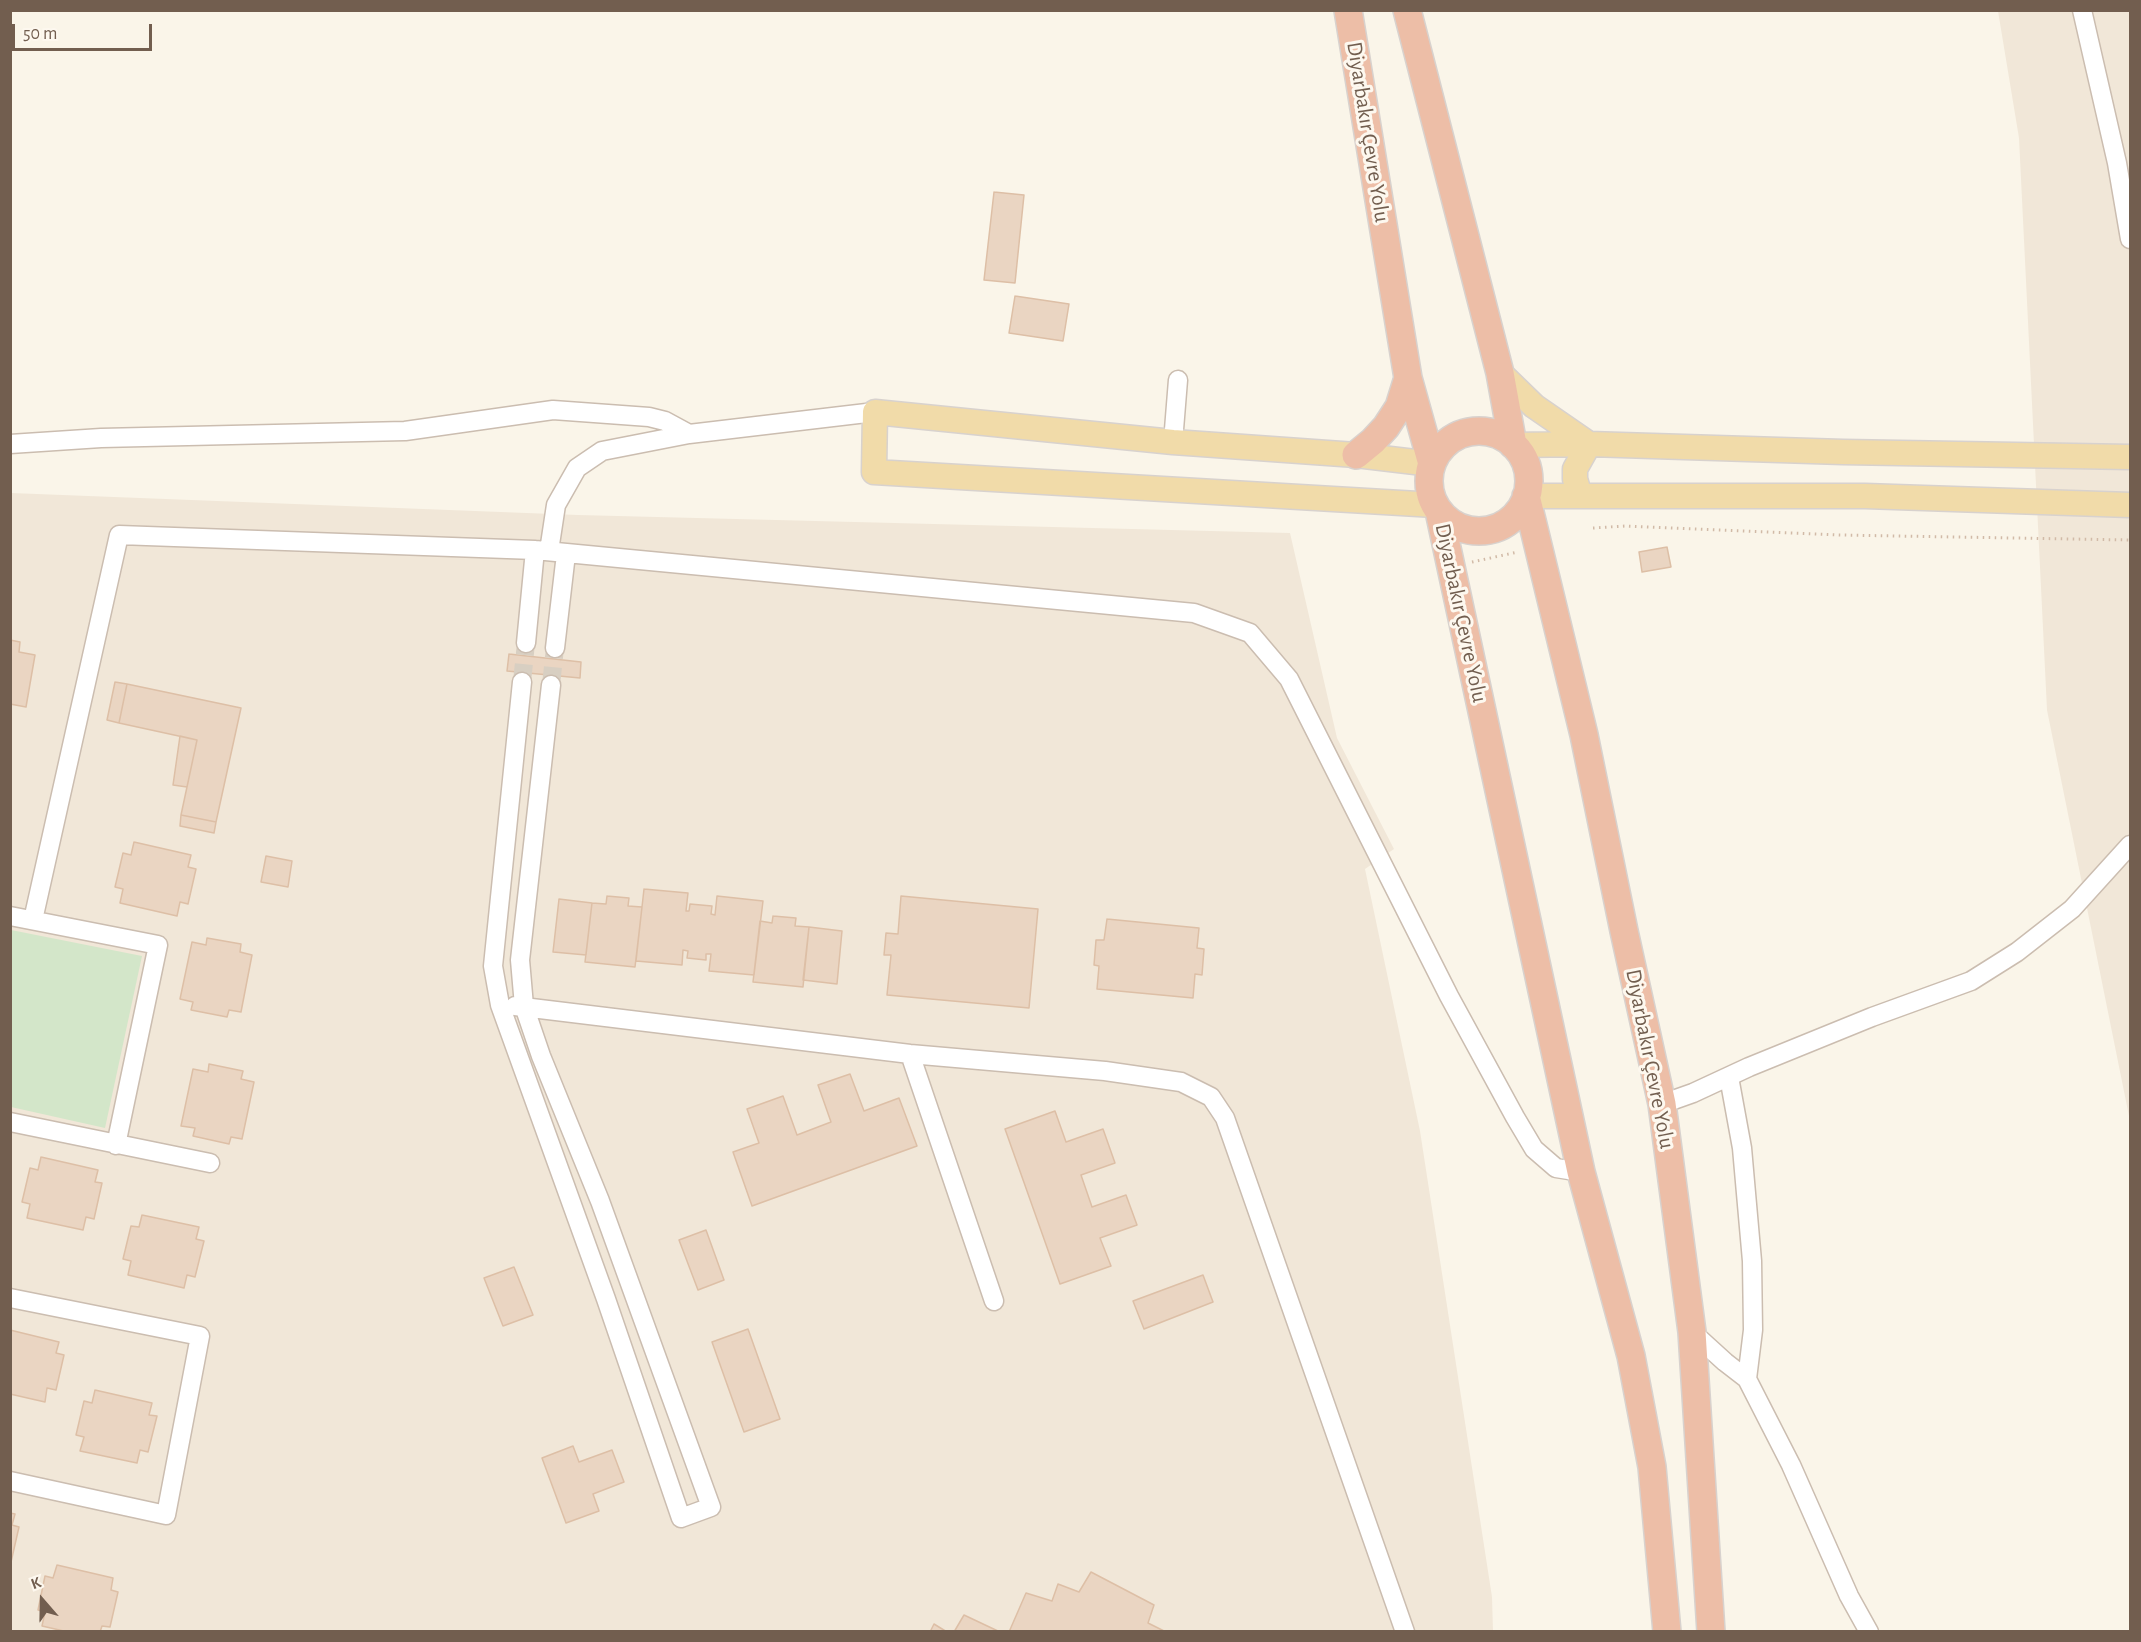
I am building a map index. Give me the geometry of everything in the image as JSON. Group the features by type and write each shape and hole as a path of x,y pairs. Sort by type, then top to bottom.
{"highway":[{"name":"Diyarbakır Çevre Yolu","path":"1348,10 1408,378 1432,464"},
{"path":"1407,10 1500,373 1513,445"},
{"path":"1356,455 1386,427 1399,407 1408,378"},
{"path":"1488,432 1502,436 1513,445 1522,455 1529,482 1527,496 1521,508 1512,518 1488,530 1474,530 1461,527 1449,520 1437,508 1430,492 1429,478 1438,452 1448,441 1467,433 1488,432"},
{"name":"Diyarbakır Çevre Yolu","path":"1527,496 1584,735 1662,1104 1692,1332 1711,1632"},
{"name":"Diyarbakır Çevre Yolu","path":"1437,508 1581,1172 1631,1356 1652,1467 1667,1632"}],"main road":[{"path":"1500,373 1534,406 1589,444"},
{"path":"1432,464 1356,455 1173,442 875,412 874,472 1437,508"},
{"path":"1580,496 1575,479 1575,469 1589,444"},
{"path":"1513,445 1589,444 2130,457"},
{"path":"1527,496 1865,496 2130,505"}],"street":[{"path":"2082,10 2117,163 2130,239"},
{"path":"1173,442 1178,380"},
{"path":"10,444 101,438 405,431 553,410 649,417 665,421 689,434"},
{"path":"526,643 550,552 556,505 577,468 602,451 689,434 875,412"},
{"path":"33,920 119,535 550,552 1194,612 1250,633 1289,679 1449,996 1534,1149 1556,1168 1581,1172"},
{"path":"550,552 555,648"},
{"path":"522,681 494,966 500,1005 681,1518 711,1507 600,1201 541,1056 524,1006 520,960 551,685"},
{"path":"1662,1104 1694,1094 1872,1017 1971,981 2018,952 2072,909 2130,845"},
{"path":"10,916 158,945 116,1145"},
{"path":"500,1005 524,1006 910,1054 1105,1071 1181,1082 1211,1097 1225,1118 1405,1632"},
{"path":"910,1054 994,1301"},
{"path":"1729,1077 1742,1148 1752,1261 1753,1330 1747,1379"},
{"path":"10,1122 210,1163"},
{"path":"10,1298 200,1336 166,1515 10,1481"},
{"path":"1692,1332 1747,1379 1791,1465 1849,1596 1869,1632"}],"path":[{"path":"1593,528 1625,526 1839,536 2130,540"},
{"path":"1464,564 1526,550"}],"shaded area":[{"path":"1998,11 2130,11 2130,1121 2047,710 2019,138"},
{"path":"11,493 578,515 1290,533 1337,738 1394,849 1365,869 1420,1131 1492,1597 1493,1631 11,1632"}],"green space":[{"path":"11,930 142,956 105,1128 11,1107"}],"building":[{"path":"994,192 1024,195 1015,283 984,280"},
{"path":"1015,296 1069,304 1063,341 1009,333"},
{"path":"1667,547 1671,567 1642,572 1639,552"},
{"path":"10,640 20,642 19,652 35,655 26,707 10,704"},
{"path":"509,654 581,662 580,678 507,671"},
{"path":"115,682 127,684 119,723 107,720"},
{"path":"127,684 241,708 216,822 181,815 197,740 119,723"},
{"path":"180,736 197,740 187,787 173,785"},
{"path":"181,815 216,822 214,833 180,826"},
{"path":"134,842 191,855 188,867 196,869 188,904 180,902 177,916 120,903 123,889 115,887 123,853 131,855"},
{"path":"266,856 292,861 288,887 261,882"},
{"path":"644,889 688,893 686,911 689,911 690,904 712,906 711,914 715,915 717,896 763,901 754,975 709,971 711,954 706,954 706,960 687,958 688,951 683,950 682,965 636,961"},
{"path":"607,896 629,898 628,906 642,907 635,967 585,962 592,903 606,904"},
{"path":"901,896 1038,909 1029,1008 887,995 891,955 884,955 886,933 898,934"},
{"path":"559,899 592,903 586,955 553,952"},
{"path":"773,916 796,918 795,926 809,927 803,987 753,982 760,921 772,923"},
{"path":"1107,919 1199,928 1197,948 1204,949 1202,975 1195,974 1193,998 1097,989 1099,966 1094,965 1096,940 1104,940"},
{"path":"809,927 842,931 837,984 803,980"},
{"path":"207,938 241,944 240,952 252,955 241,1012 229,1010 227,1017 191,1010 193,1002 180,999 192,942 206,945"},
{"path":"209,1064 243,1071 241,1079 254,1082 242,1139 231,1137 229,1144 193,1136 195,1128 181,1126 193,1069 208,1072"},
{"path":"850,1074 864,1111 899,1098 917,1146 752,1206 733,1152 759,1143 747,1109 783,1096 797,1135 831,1122 818,1085"},
{"path":"1055,1111 1066,1142 1103,1129 1115,1163 1081,1175 1092,1207 1126,1195 1137,1225 1100,1238 1111,1266 1060,1284 1005,1129"},
{"path":"41,1157 98,1170 95,1182 102,1183 94,1219 86,1217 83,1230 27,1218 30,1204 22,1202 30,1168 38,1170"},
{"path":"142,1215 199,1227 196,1239 204,1241 195,1277 187,1275 184,1288 128,1275 131,1261 123,1259 131,1226 139,1227"},
{"path":"706,1230 724,1280 698,1290 679,1240"},
{"path":"514,1267 533,1315 503,1326 484,1278"},
{"path":"1203,1275 1213,1302 1144,1329 1133,1301"},
{"path":"748,1329 780,1419 744,1432 712,1342"},
{"path":"10,1330 59,1342 56,1353 64,1355 56,1390 47,1388 45,1402 10,1394"},
{"path":"95,1390 152,1403 149,1415 157,1416 148,1452 140,1450 137,1463 80,1451 84,1437 76,1435 84,1401 92,1403"},
{"path":"573,1446 579,1462 612,1450 624,1482 593,1494 599,1511 566,1523 542,1458"},
{"path":"10,1513 15,1514 12,1525 19,1527 11,1562"},
{"path":"57,1565 113,1578 111,1590 118,1592 110,1627 102,1626 100,1632 68,1632 42,1626 45,1612 38,1610 45,1576 53,1578"},
{"path":"1091,1572 1154,1605 1148,1623 1166,1632 1009,1632 1026,1593 1052,1601 1058,1584 1079,1592"},
{"path":"964,1615 1000,1632 954,1632"},
{"path":"934,1624 947,1632 930,1632"}],"tunnel":[{"path":"522,682 526,643"},
{"path":"551,685 555,648"}]}
